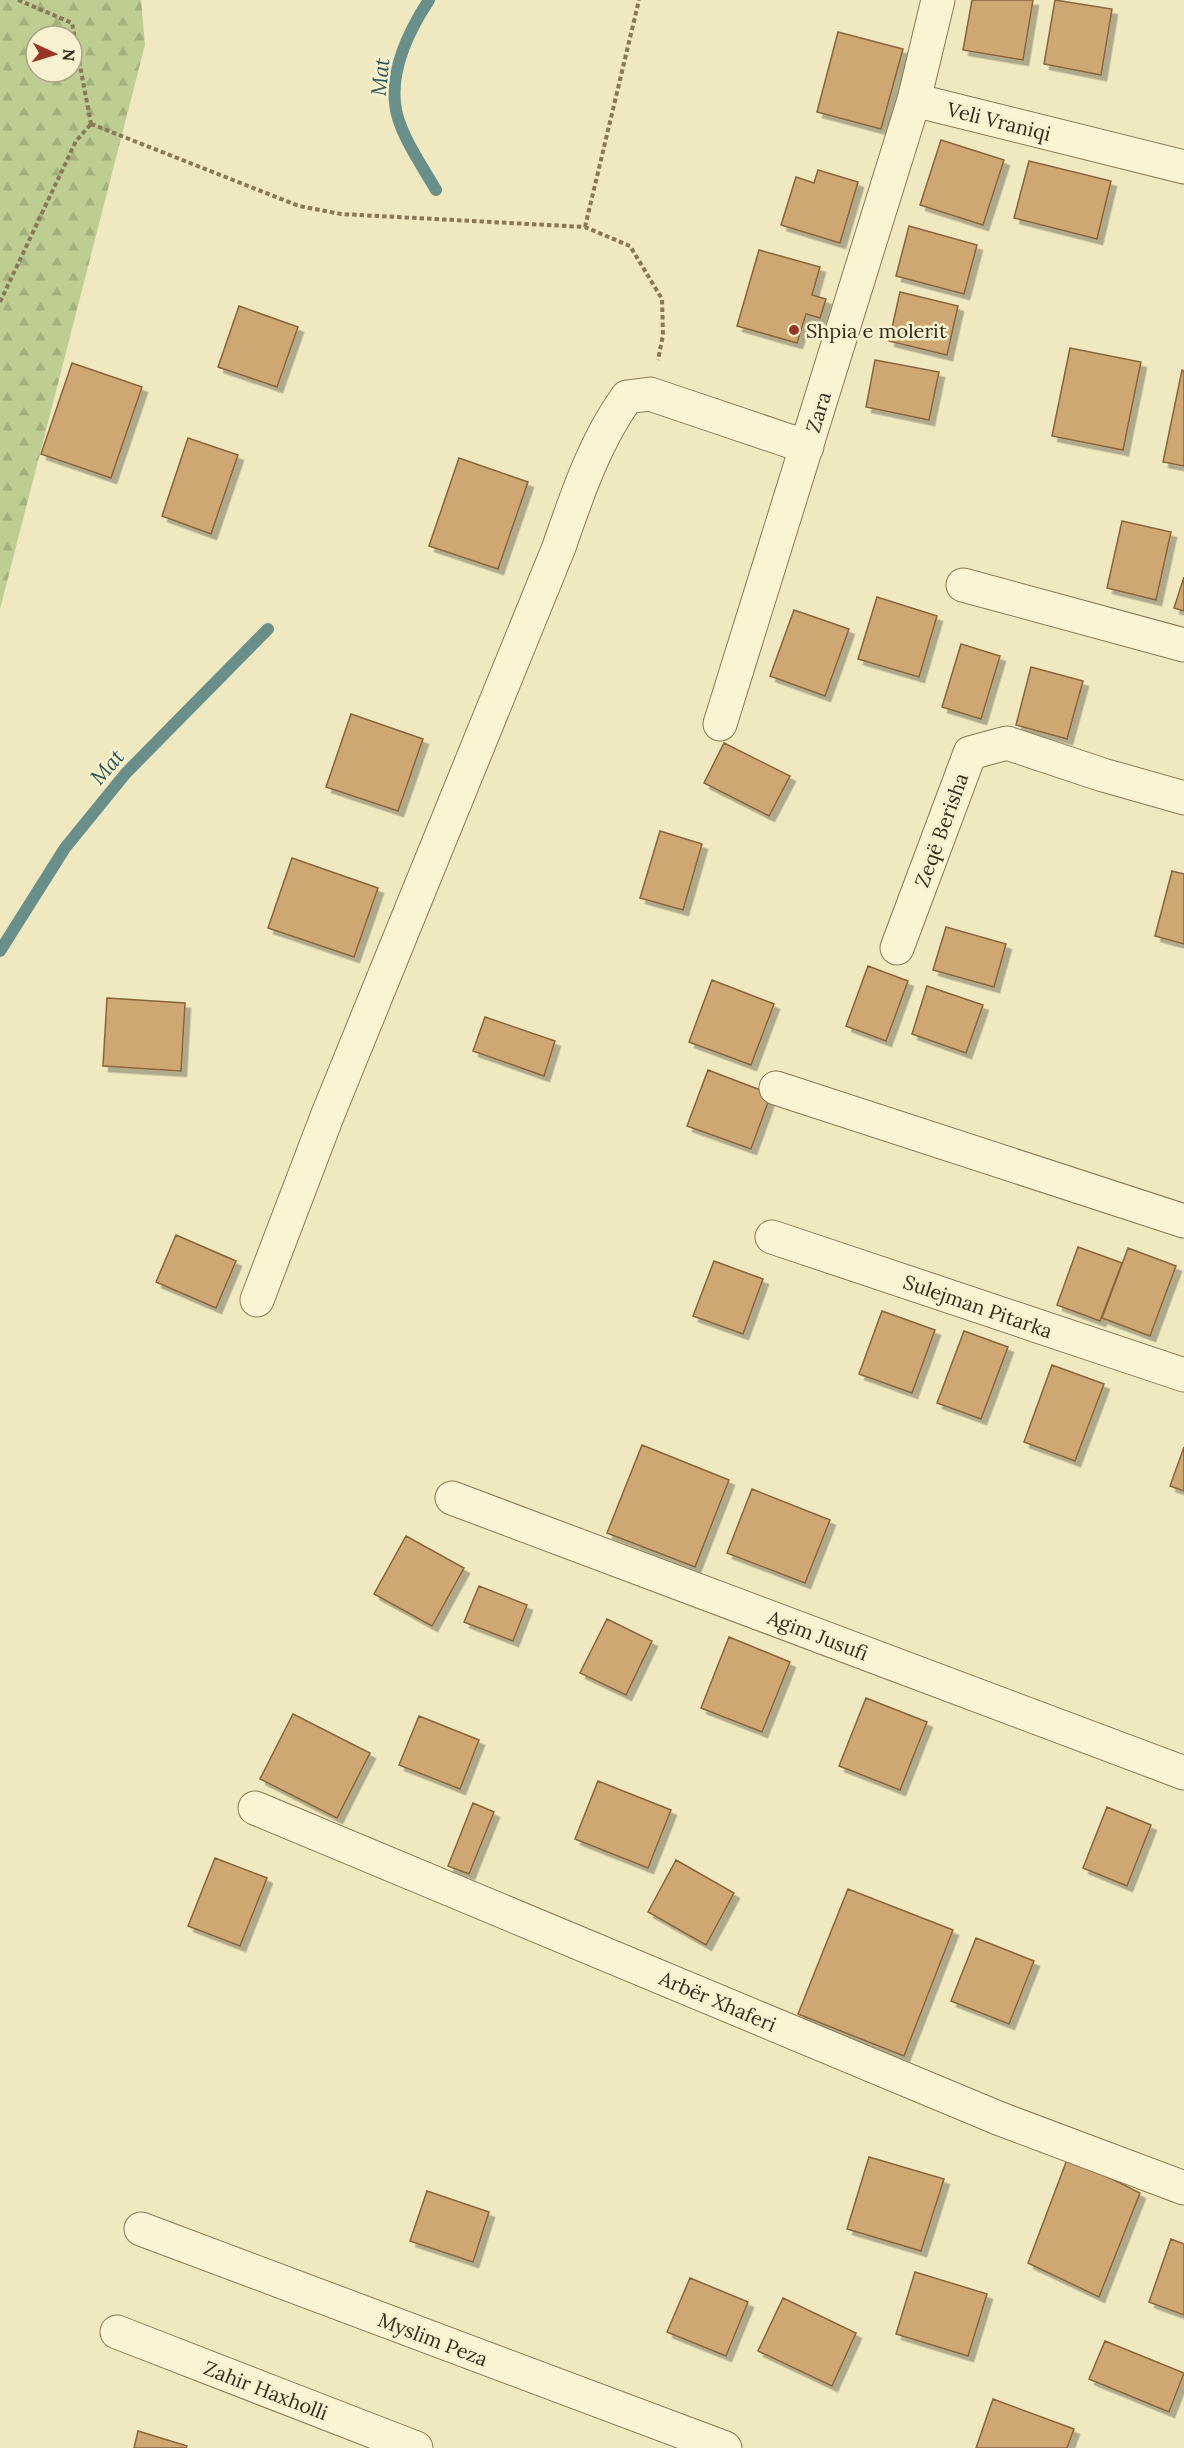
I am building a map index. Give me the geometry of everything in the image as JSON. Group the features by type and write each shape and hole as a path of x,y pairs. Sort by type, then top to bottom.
{"street":[{"path":"914,100 938,0"},
{"name":"Veli Vraniqi","path":"914,100 1184,167"},
{"name":"Zara","path":"720,724 914,100"},
{"path":"257,1300 328,1114 559,547 580,488 610,420 627,397 650,394 807,447"},
{"path":"963,585 1184,645"},
{"name":"Zeqë Berisha","path":"897,948 970,753 1007,743 1103,775 1184,798"},
{"path":"776,1088 1184,1221"},
{"name":"Sulejman Pitarka","path":"772,1237 1184,1375"},
{"name":"Agim Jusufi","path":"452,1498 1184,1773"},
{"name":"Arbër Xhaferi","path":"255,1808 998,2118 1184,2188"},
{"name":"Myslim Peza","path":"141,2229 725,2448"},
{"name":"Zahir Haxholli","path":"117,2332 416,2448"}],"path":[{"path":"18,0 72,23 91,124"},
{"path":"585,226 639,0"},
{"path":"91,124 299,206 341,214 585,226 630,246 662,299 663,335 650,394"},
{"path":"0,302 76,141 91,124"}],"green space":[{"path":"0,0 141,0 145,45 0,609"}],"building":[{"path":"972,0 1033,0 1023,60 963,50"},
{"path":"1055,0 1112,9 1101,75 1044,64"},
{"path":"838,32 903,49 881,129 817,112"},
{"path":"941,140 1004,160 983,225 920,205"},
{"path":"1029,161 1111,181 1097,239 1014,218"},
{"path":"818,170 858,182 840,243 781,225 796,177 814,183"},
{"path":"909,226 977,245 964,294 896,276"},
{"path":"759,250 820,267 812,295 826,299 820,318 806,314 797,343 737,326"},
{"path":"900,292 958,306 947,355 889,341"},
{"path":"239,306 298,327 277,387 218,367"},
{"path":"1070,348 1141,362 1123,450 1052,436"},
{"path":"875,360 939,372 929,420 866,407"},
{"path":"72,363 142,387 111,478 41,454"},
{"path":"1182,370 1184,371 1184,466 1163,462"},
{"path":"188,438 238,455 211,534 162,516"},
{"path":"459,458 528,482 498,569 429,546"},
{"path":"1122,521 1171,532 1156,600 1107,588"},
{"path":"1184,577 1184,611 1174,608"},
{"path":"877,597 937,616 919,677 858,659"},
{"path":"794,610 849,629 825,696 770,676"},
{"path":"961,644 1000,656 981,719 942,707"},
{"path":"1031,667 1083,681 1067,739 1016,725"},
{"path":"351,714 423,739 398,811 326,787"},
{"path":"724,743 790,776 769,816 704,783"},
{"path":"660,831 702,844 683,910 640,898"},
{"path":"292,858 378,888 354,957 268,928"},
{"path":"1172,871 1184,874 1184,944 1155,936"},
{"path":"946,927 1006,944 994,987 933,970"},
{"path":"868,966 908,981 886,1041 846,1026"},
{"path":"712,980 774,1004 751,1065 689,1042"},
{"path":"927,986 983,1005 966,1053 912,1034"},
{"path":"107,998 185,1003 181,1071 103,1066"},
{"path":"485,1017 555,1041 544,1076 473,1051"},
{"path":"708,1070 771,1094 751,1149 687,1126"},
{"path":"176,1235 236,1261 216,1308 156,1282"},
{"path":"1078,1247 1122,1263 1100,1321 1057,1305"},
{"path":"1128,1248 1176,1266 1150,1336 1102,1318"},
{"path":"714,1261 763,1279 743,1334 693,1316"},
{"path":"882,1311 935,1330 912,1393 859,1374"},
{"path":"964,1331 1008,1347 981,1419 937,1403"},
{"path":"1052,1365 1104,1384 1075,1461 1024,1442"},
{"path":"642,1445 729,1480 695,1567 607,1533"},
{"path":"1184,1447 1184,1491 1170,1486"},
{"path":"752,1489 830,1520 805,1583 727,1553"},
{"path":"406,1536 464,1568 432,1626 374,1594"},
{"path":"479,1586 527,1605 513,1641 464,1622"},
{"path":"607,1619 652,1641 626,1695 580,1673"},
{"path":"729,1637 790,1662 762,1732 701,1708"},
{"path":"866,1698 927,1722 900,1790 839,1766"},
{"path":"293,1714 370,1753 337,1818 260,1779"},
{"path":"419,1716 479,1740 460,1789 399,1765"},
{"path":"598,1781 671,1810 648,1868 575,1839"},
{"path":"473,1803 494,1812 469,1874 448,1866"},
{"path":"1107,1807 1151,1825 1127,1886 1083,1868"},
{"path":"215,1858 267,1878 240,1946 188,1926"},
{"path":"676,1860 734,1893 706,1945 648,1912"},
{"path":"848,1889 953,1930 904,2056 798,2014"},
{"path":"976,1938 1034,1961 1009,2024 951,2001"},
{"path":"869,2157 944,2179 921,2251 847,2229"},
{"path":"1068,2157 1140,2193 1099,2297 1028,2263"},
{"path":"427,2191 489,2212 473,2262 410,2241"},
{"path":"1171,2239 1184,2244 1184,2315 1149,2302"},
{"path":"915,2272 987,2294 968,2356 896,2334"},
{"path":"690,2278 748,2302 726,2356 667,2332"},
{"path":"783,2298 856,2333 832,2386 758,2351"},
{"path":"1105,2341 1184,2373 1169,2412 1089,2379"},
{"path":"993,2399 1074,2429 1067,2448 976,2448"},
{"path":"138,2431 187,2446 186,2448 134,2448"}],"waterway":[{"name":"Mat","path":"429,0 403,49 396,76 395,103 405,137 436,190"},
{"name":"Mat","path":"0,951 65,848 126,773 268,629"}],"place":[{"name":"Shpia e molerit","path":"794,330"}]}
